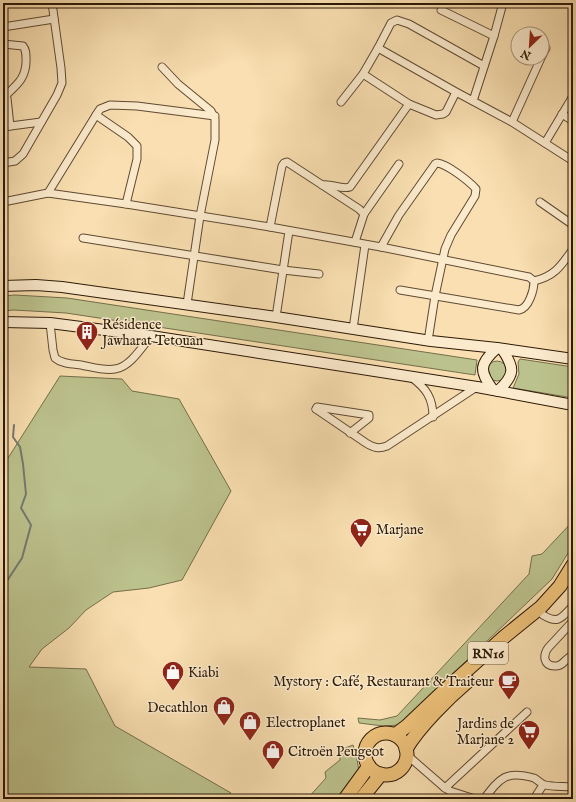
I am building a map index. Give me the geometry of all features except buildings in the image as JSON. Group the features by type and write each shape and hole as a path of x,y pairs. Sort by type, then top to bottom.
{"highway":[{"name":"RN16","path":"395,736 446,689 541,607 560,586 573,565"},
{"name":"RN16","path":"381,774 386,775 397,772 404,765 411,741 438,711 464,684 558,602 573,580"},
{"path":"361,799 381,774 374,772 366,760 366,749 371,740 378,735 391,734 400,739 407,752"},
{"path":"345,799 369,766"}],"street":[{"path":"3,163 15,161 20,157 57,95 62,83 52,3"},
{"path":"472,101 494,36 502,3"},
{"path":"441,10 494,36"},
{"path":"3,27 54,19"},
{"path":"341,102 363,74 392,24 398,20 484,66"},
{"path":"3,44 23,46 26,53 26,71 23,77 4,96 7,98 7,126 40,122"},
{"path":"378,48 512,122 573,161"},
{"path":"512,122 538,66"},
{"path":"162,67 178,84 208,108 215,116 215,140 200,216 187,304"},
{"path":"363,74 409,104 430,113 439,115 446,112 456,92"},
{"path":"545,143 573,96"},
{"path":"322,185 332,185 345,188 350,186 409,104"},
{"path":"48,193 100,109 110,105 144,107 215,116"},
{"path":"562,114 573,122"},
{"path":"96,115 137,146 137,159 126,204"},
{"path":"270,228 279,178 284,163 290,163 359,209 364,214"},
{"path":"355,242 364,214 399,164"},
{"path":"382,247 397,219 435,164 441,164 463,178 477,191 446,244 435,296 428,341"},
{"path":"3,202 48,193 126,204 382,247 529,277 534,281"},
{"path":"540,202 573,225"},
{"path":"276,317 289,231"},
{"path":"83,238 283,270 319,274"},
{"path":"353,329 366,244"},
{"path":"534,281 542,279 555,272 573,249"},
{"path":"400,290 522,310 533,290 534,281"},
{"path":"3,286 36,285 62,287 276,317 428,341 499,349 573,360"},
{"path":"3,322 50,322 151,336 410,376 573,405"},
{"path":"50,322 52,350 55,358 62,363 98,368 120,368 135,356 151,336"},
{"path":"495,390 484,377 482,369 484,362 499,349"},
{"path":"495,390 508,380 512,369 510,362 499,349"},
{"path":"410,376 421,385 431,399 433,417"},
{"path":"350,433 369,418 369,415 315,408 350,433 372,446 382,448 433,417 477,387 484,377"},
{"path":"543,615 550,620 556,620 565,615 573,606"},
{"path":"573,621 548,648 544,659 547,663 556,667 573,654"},
{"path":"445,788 527,712"},
{"path":"407,752 445,788 475,799"},
{"path":"484,799 495,784 504,777 529,777 537,780 543,785 573,787"},
{"path":"534,799 543,785"}],"green space":[{"path":"15,295 67,298 477,360 475,375 66,313 14,310 3,311 3,296"},
{"path":"520,359 573,367 573,398 513,388 519,374 518,362"},
{"path":"493,361 501,361 507,367 507,375 501,381 493,381 487,375 487,367"},
{"path":"60,376 122,379 132,391 179,399 231,491 182,580 149,588 113,592 86,610 69,628 42,649 29,667 86,669 115,726 231,793 227,799 3,799 3,466"},
{"path":"573,521 573,545 552,579 399,725 383,726 359,723 358,718 380,720 397,716 529,574 532,556 542,554"},
{"path":"353,745 359,771 338,799 307,799 326,778 325,772 340,760 340,750"}],"waterway":[{"path":"3,587 22,558 31,525 21,508 26,494 20,447 13,437 14,425"}],"place":[{"name":"Résidence Jawharat Tetouan","path":"87,352"},
{"name":"Marjane","path":"361,548"},
{"name":"Kiabi","path":"173,692"},
{"name":"Mystory : Café, Restaurant & Traiteur","path":"509,700"},
{"name":"Decathlon","path":"224,726"},
{"name":"Electroplanet","path":"250,742"},
{"name":"Jardins de Marjane 2","path":"529,750"},
{"name":"Citroën Peugeot","path":"273,770"}]}
